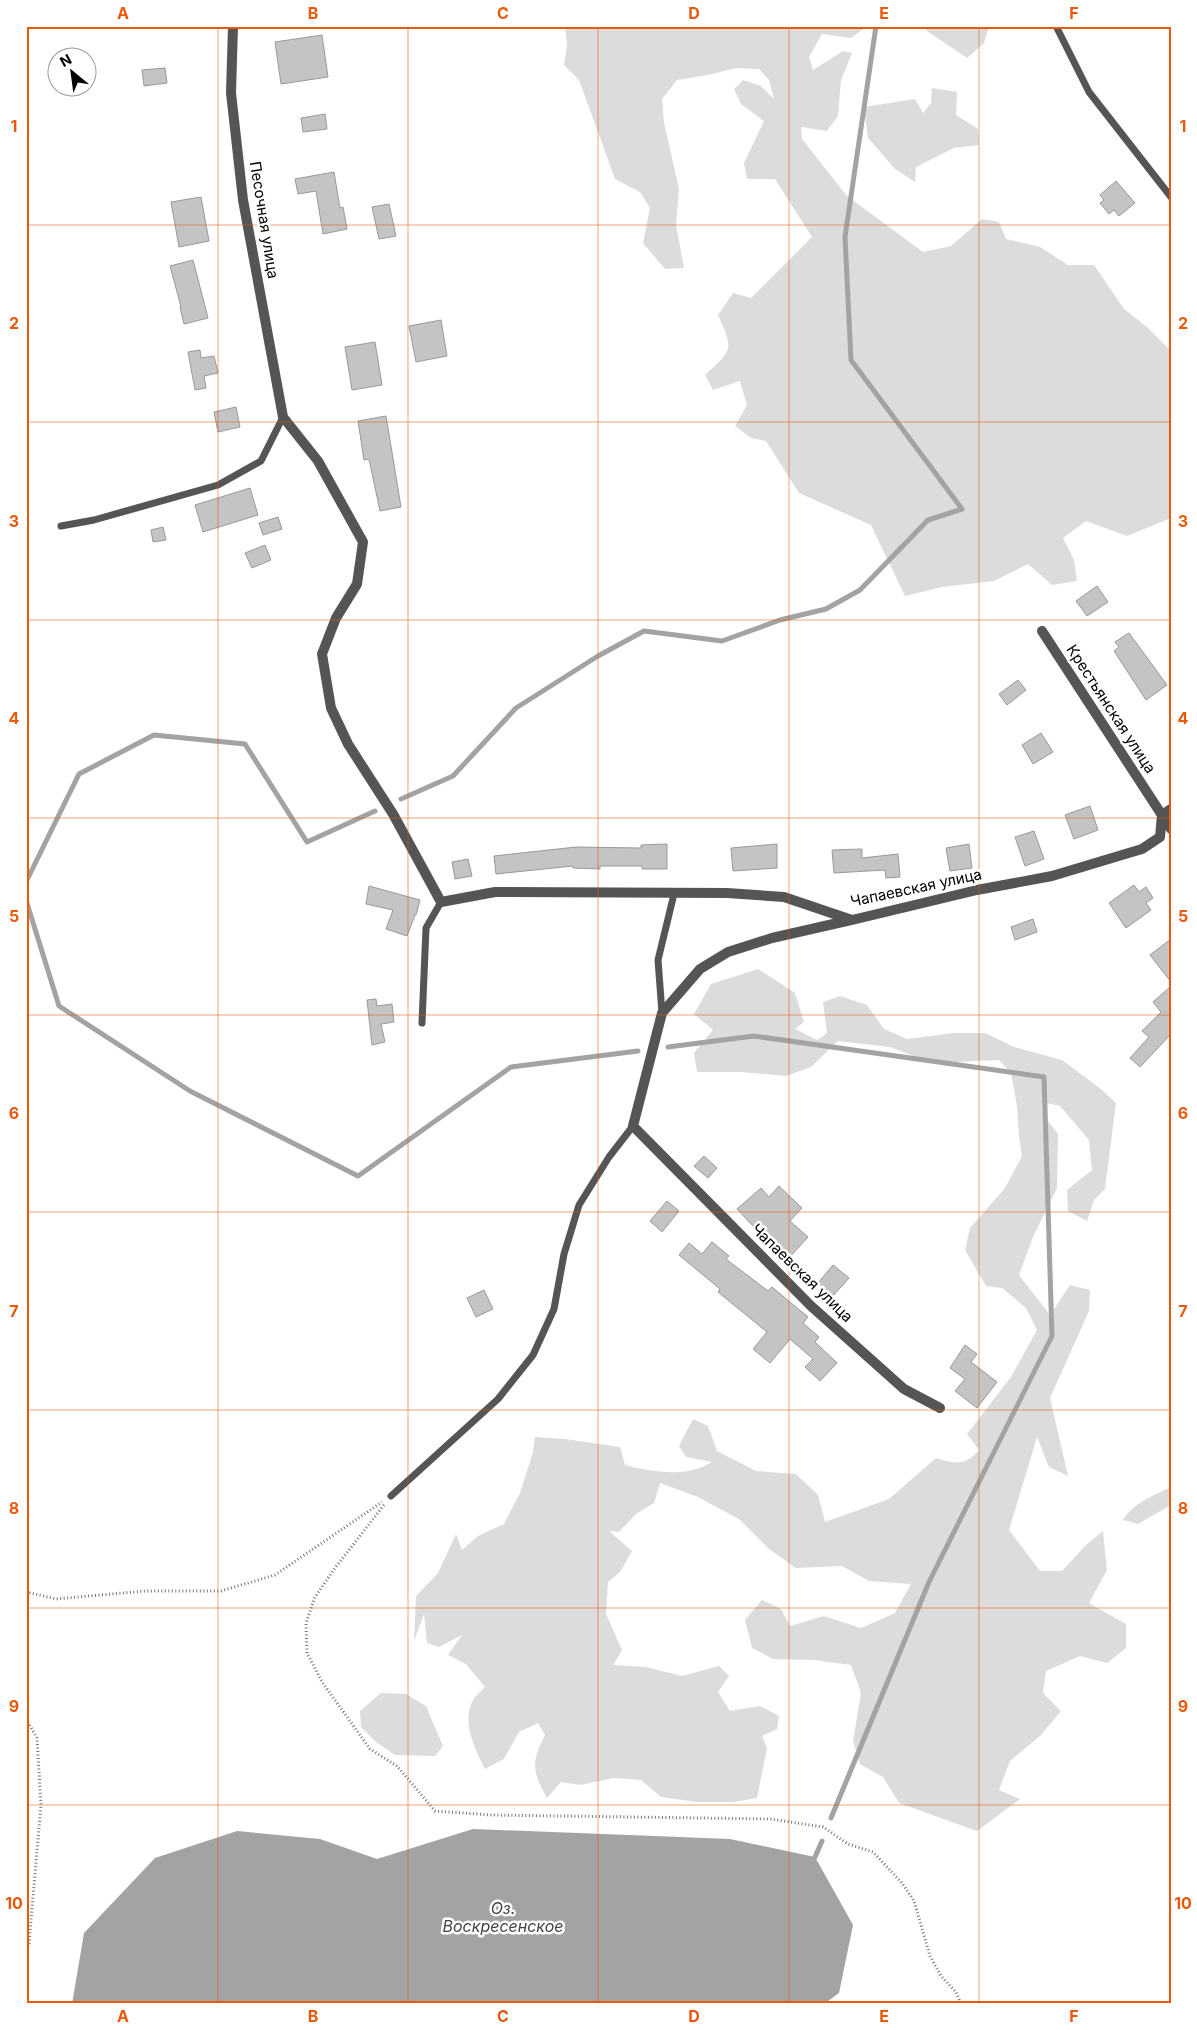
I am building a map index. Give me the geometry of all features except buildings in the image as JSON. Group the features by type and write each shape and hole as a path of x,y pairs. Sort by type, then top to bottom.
{"street":[{"name":"Песочная улица","path":"232,26 231,93 243,200 283,417"},
{"path":"283,417 318,461 363,542 357,584 336,618 322,654 331,708 348,744 394,814 441,902"},
{"name":"Крестьянская улица","path":"1042,631 1171,829"},
{"path":"1162,815 1171,808"},
{"name":"Чапаевская улица","path":"441,902 495,892 727,893 784,897 852,920 977,890 1052,876 1142,849 1160,837 1162,815"},
{"path":"632,1126 662,1013 700,969 728,952 772,938 852,920"},
{"name":"Чапаевская улица","path":"632,1126 811,1306 904,1389 940,1408"}],"lane":[{"path":"1056,26 1089,92 1171,198"},
{"path":"61,526 94,520 218,485 261,460 283,417"},
{"path":"662,1013 658,960 674,894"},
{"path":"422,1023 426,928 441,902"},
{"path":"391,1496 498,1399 533,1355 554,1309 564,1254 579,1205 609,1157 632,1126"}],"path":[{"path":"26,1592 56,1599 145,1592 221,1591 275,1575 391,1496"},
{"path":"391,1496 315,1597 306,1623 307,1653 322,1682 370,1749 398,1766 435,1811 490,1815 771,1819 823,1826 848,1844 873,1852 902,1883 914,1901 930,1956 941,1976 956,1992 961,2004"},
{"path":"26,1719 37,1738 41,1805 34,1904 29,1943 26,1949"}],"shaded area":[{"path":"565,26 867,26 851,38 822,34 809,57 813,70 843,51 852,53 841,80 838,116 827,131 801,127 802,139 847,196 923,252 951,246 982,219 999,222 1006,239 1040,247 1068,265 1094,265 1124,309 1147,327 1171,351 1171,518 1127,536 1086,521 1063,538 1074,560 1077,581 1052,585 1028,564 994,581 942,587 905,596 871,525 799,493 766,441 751,438 735,426 747,405 740,381 713,390 705,375 726,354 728,342 718,315 733,293 751,298 812,237 775,179 747,179 744,163 764,121 741,104 734,89 743,80 761,86 774,99 769,80 759,69 736,68 677,80 662,99 664,123 679,189 676,225 684,268 665,269 643,243 650,208 640,192 615,179 579,80 564,65 567,44"},
{"path":"925,26 989,26 984,43 967,58 927,31"},
{"path":"932,88 957,92 956,115 978,129 979,145 954,148 916,167 915,182 895,169 868,138 864,107 915,99 923,113 931,103"},
{"path":"758,969 795,993 804,1022 795,1029 817,1040 827,1033 823,1002 840,996 867,1005 884,1029 907,1039 954,1033 985,1033 1014,1047 1062,1060 1101,1089 1116,1103 1105,1189 1094,1200 1087,1221 1068,1211 1067,1190 1092,1170 1089,1140 1060,1106 1042,1102 1043,1115 1058,1134 1057,1188 1033,1237 1019,1275 1050,1315 1070,1285 1090,1290 1089,1311 1050,1398 1068,1476 1049,1467 1037,1437 1009,1530 1040,1571 1062,1571 1086,1545 1103,1531 1107,1570 1089,1603 1126,1624 1126,1648 1107,1663 1080,1656 1046,1671 1043,1693 1061,1711 1041,1735 1010,1761 999,1790 1020,1799 977,1831 899,1803 883,1777 860,1764 853,1742 861,1693 851,1665 814,1660 773,1659 752,1648 745,1620 762,1600 781,1609 790,1626 824,1616 861,1628 895,1613 911,1584 869,1581 842,1566 796,1568 769,1549 739,1519 698,1497 660,1483 654,1503 636,1514 619,1532 609,1531 632,1551 620,1572 608,1582 606,1614 622,1650 613,1665 646,1667 682,1676 719,1666 729,1676 718,1692 730,1711 760,1706 779,1716 777,1729 762,1736 767,1748 757,1798 733,1802 697,1802 661,1797 641,1780 614,1778 580,1785 561,1782 547,1798 538,1781 535,1767 537,1753 545,1735 538,1723 519,1732 504,1759 485,1769 471,1736 468,1719 472,1702 485,1687 466,1664 448,1655 462,1635 439,1647 427,1643 424,1614 414,1641 416,1596 438,1573 456,1534 462,1550 478,1536 504,1524 520,1493 533,1452 535,1437 565,1439 620,1447 625,1465 647,1470 681,1472 702,1467 712,1462 686,1457 679,1446 693,1419 708,1426 717,1451 756,1471 796,1474 818,1495 825,1522 889,1499 936,1458 949,1462 959,1462 969,1459 979,1450 967,1434 1011,1377 1037,1330 1026,1308 1002,1288 986,1286 965,1250 970,1228 1005,1188 1022,1156 1017,1106 1011,1073 999,1060 932,1063 890,1047 838,1041 811,1067 786,1076 741,1072 697,1072 694,1053 713,1030 694,1014 711,984"},
{"path":"1171,1487 1171,1505 1138,1524 1123,1520 1138,1504"},
{"path":"381,1693 406,1694 426,1706 443,1746 435,1756 395,1755 376,1742 361,1727 360,1711"}],"water":[{"name":"Оз. Воскресенское","path":"473,1829 730,1839 815,1857 853,1925 839,1993 824,2004 72,2004 84,1933 155,1858 237,1831 320,1839 377,1859"}],"waterway":[{"path":"401,799 453,776 516,708 598,656 644,631 722,641 780,620 826,609 860,590 928,520 962,509 851,360 845,237 876,26"},
{"path":"26,882 79,774 154,735 245,744 307,842 375,811"},
{"path":"26,900 59,1006 190,1091 358,1176 511,1067 638,1051"},
{"path":"668,1047 754,1036 1044,1077 1052,1336 929,1582 831,1818"},
{"path":"815,1857 822,1841"}]}
